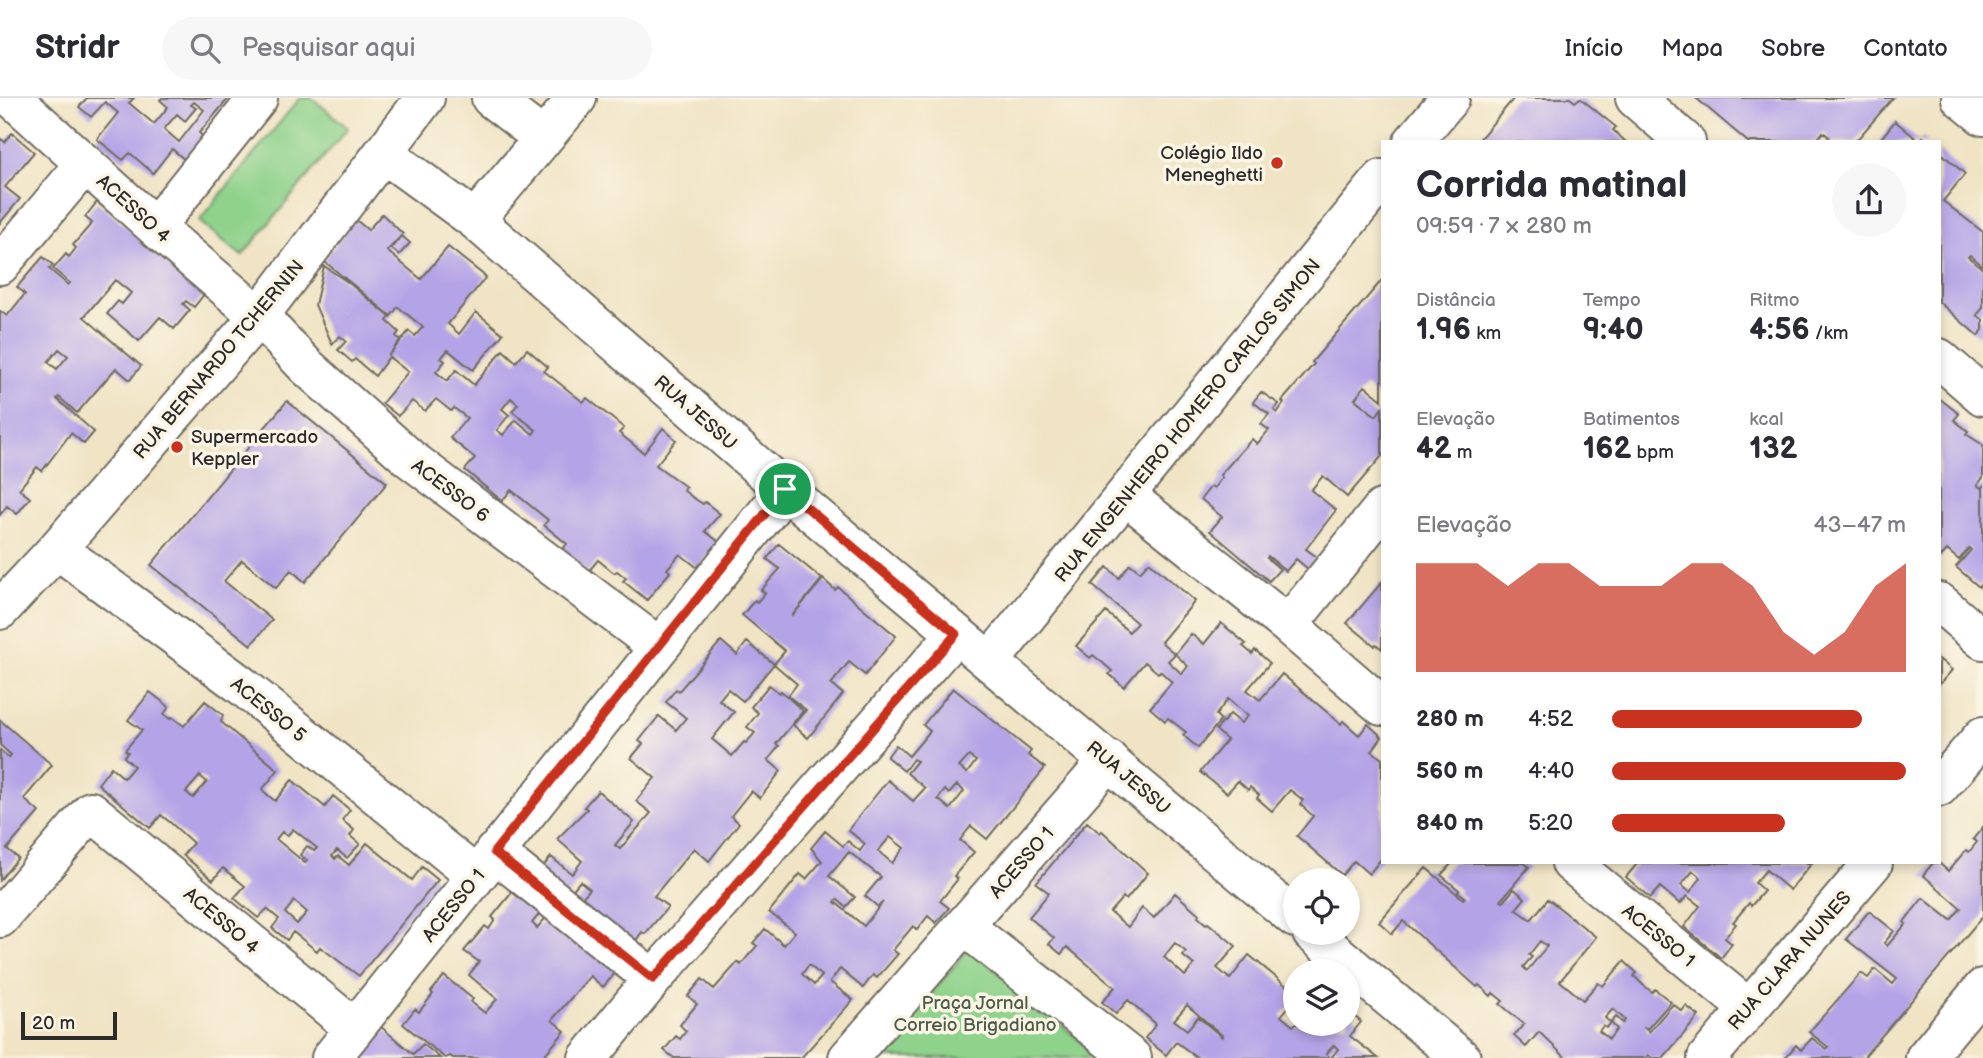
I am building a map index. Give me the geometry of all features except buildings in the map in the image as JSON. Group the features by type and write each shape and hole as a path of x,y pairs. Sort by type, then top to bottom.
{"street":[{"name":"ACESSO 4","path":"12,98 259,316"},
{"path":"155,227 258,98"},
{"name":"RUA BERNARDO TCHERNIN","path":"0,610 57,549 259,316 425,98"},
{"path":"491,98 543,138"},
{"path":"475,220 577,98"},
{"path":"1415,140 1450,98"},
{"path":"1635,98 1684,140"},
{"path":"1961,98 1983,116"},
{"name":"RUA JESSU","path":"383,153 475,220 785,489 1283,908"},
{"path":"0,265 85,164"},
{"name":"RUA ENGENHEIRO HOMERO CARLOS SIMON","path":"991,660 1381,180"},
{"name":"ACESSO 6","path":"259,316 306,366 409,458 659,647"},
{"path":"1941,360 1983,396"},
{"name":"ACESSO 1","path":"331,1058 785,489"},
{"path":"1125,495 1288,625 1381,705"},
{"path":"1288,625 1381,510"},
{"name":"ACESSO 5","path":"57,549 485,864 653,979"},
{"path":"1941,604 1983,640"},
{"path":"588,1058 653,979 956,634"},
{"path":"1941,785 1983,736"},
{"name":"ACESSO 1","path":"848,1058 1110,761"},
{"name":"ACESSO 4","path":"0,918 90,811 354,1028"},
{"name":"RUA CLARA NUNES","path":"1707,1058 1872,864"},
{"name":"ACESSO 1","path":"1577,865 1748,1008"},
{"path":"964,926 1132,1058"},
{"path":"1325,945 1437,1051"},
{"path":"1925,1058 1983,988"}],"green space":[{"path":"300,98 312,98 348,128 242,256 199,221"},
{"name":"Praça Jornal Correio Brigadiano","path":"969,948 1101,1058 879,1058"}],"place":[{"name":"Colégio Ildo Meneghetti","path":"1277,163"},
{"name":"Supermercado Keppler","path":"177,447"}],"route":[{"path":"785,489 956,634 653,979 494,852 785,489"}]}
